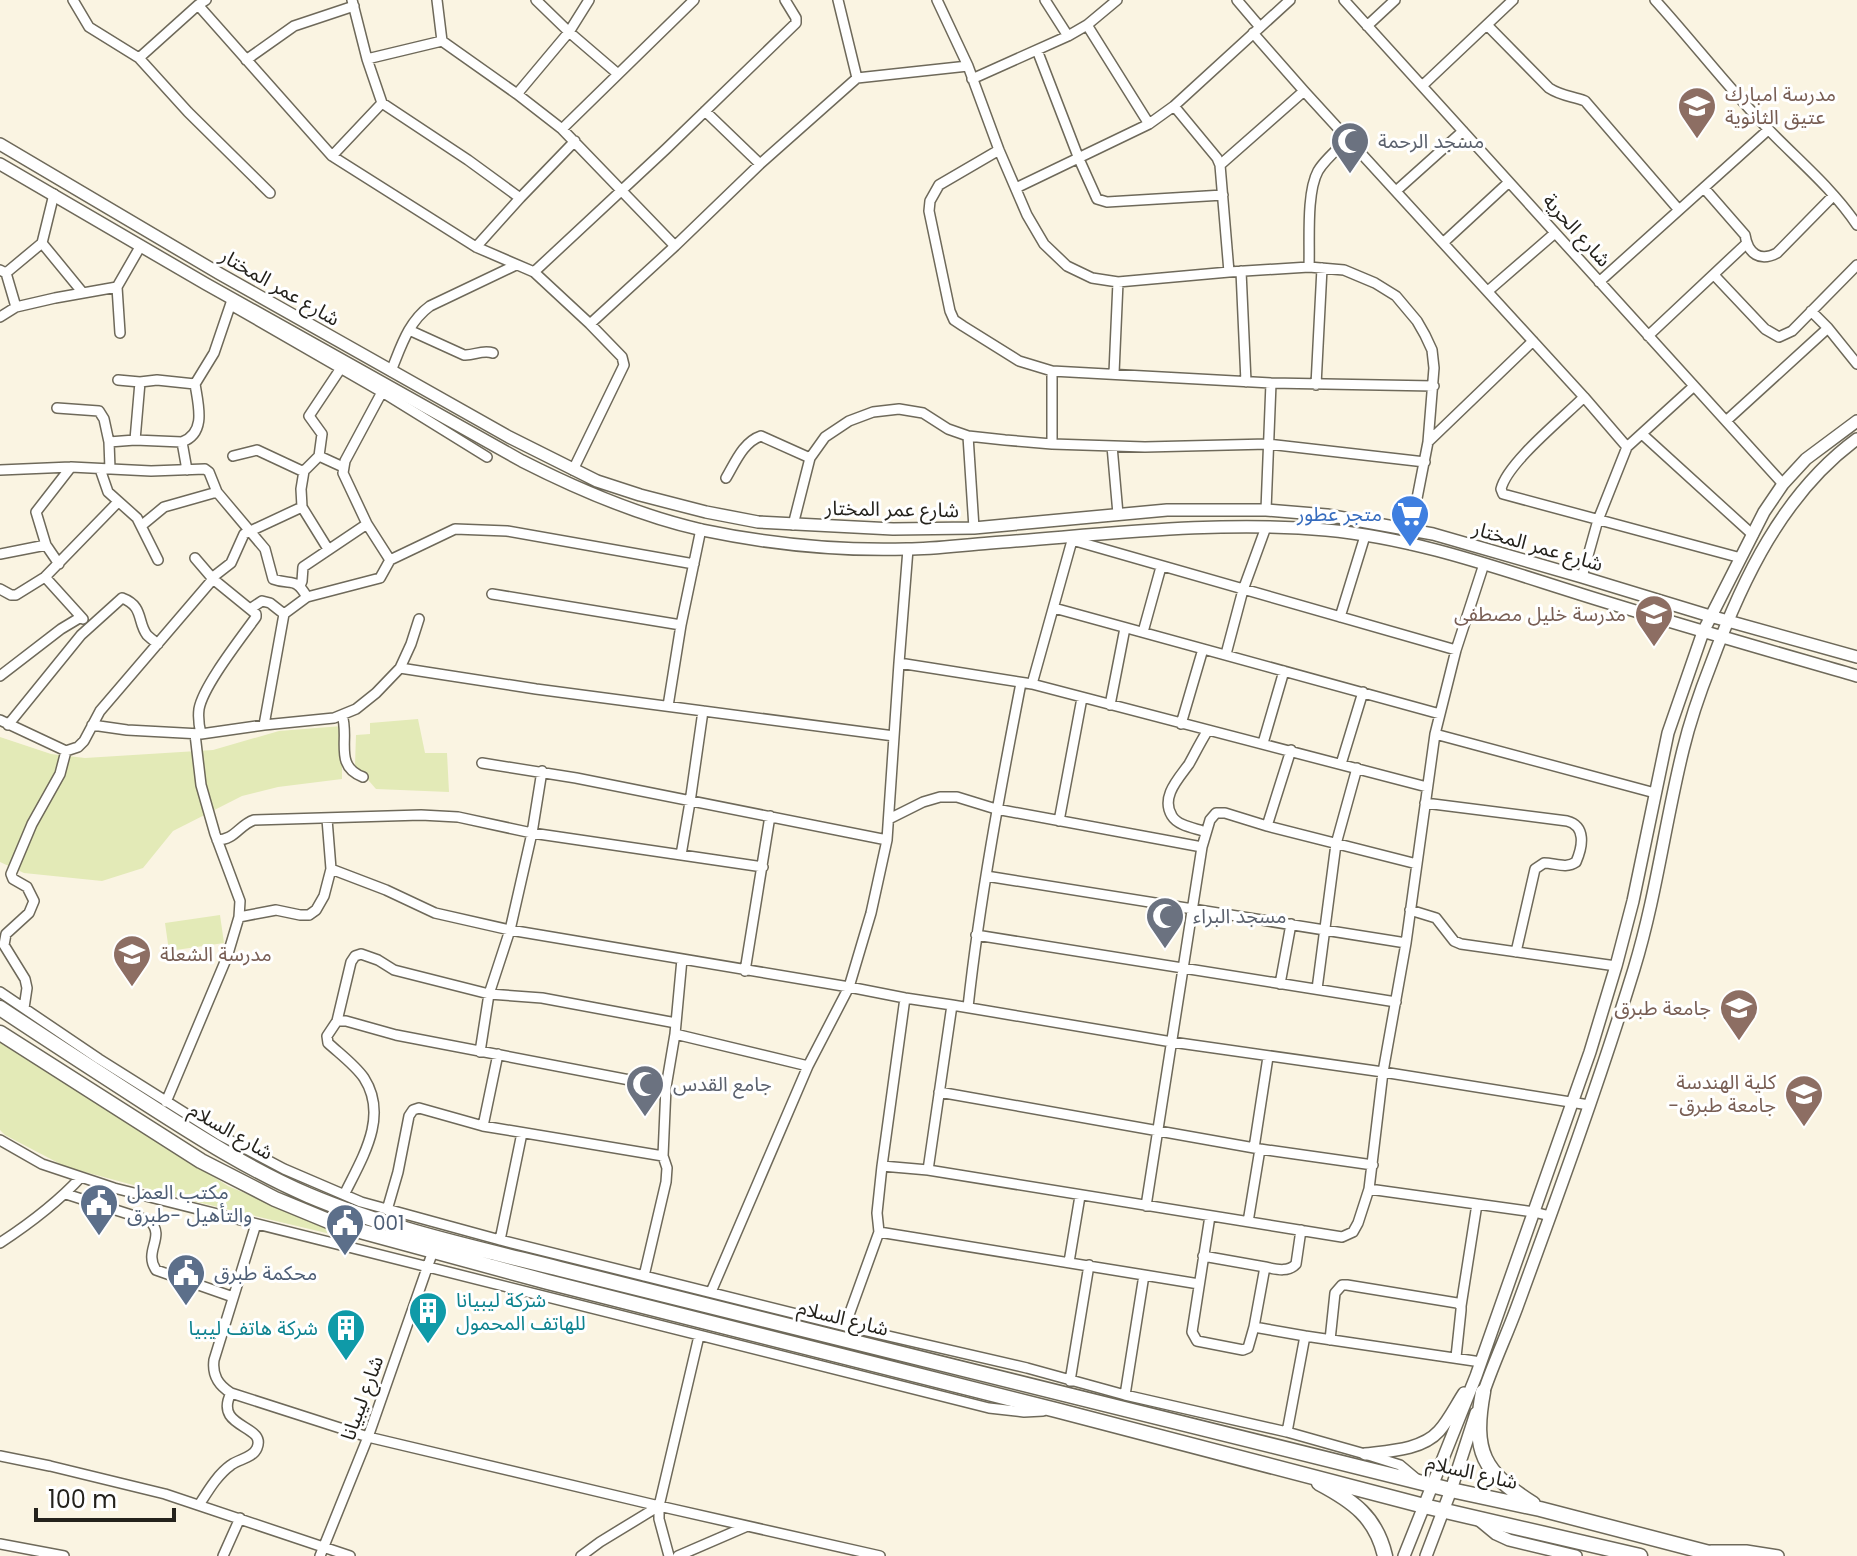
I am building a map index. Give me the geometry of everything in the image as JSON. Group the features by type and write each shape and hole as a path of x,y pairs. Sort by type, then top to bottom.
{"highway":[{"name":"شارع السلام","path":"0,1008 211,1145 282,1184 352,1212 487,1251 1721,1556"},
{"name":"شارع السلام","path":"0,1033 201,1161 285,1204 338,1225 548,1282 1424,1506 1640,1556"},
{"path":"1483,1392 1478,1422 1487,1464 1504,1483 1540,1509"},
{"path":"1301,1474 1325,1486 1367,1516 1381,1539 1385,1556"}],"street":[{"path":"73,0 89,27 139,58 188,112 270,193"},
{"path":"437,0 442,41 562,129 675,246"},
{"path":"536,0 618,74"},
{"path":"517,94 569,32 589,0"},
{"path":"562,129 694,0"},
{"path":"534,272 622,192 796,23 786,0"},
{"path":"838,0 857,78"},
{"path":"937,0 968,66 1027,215 1044,244 1067,266 1092,278 1118,282 1309,267 1344,270 1396,296 1417,321 1432,350 1434,386 1428,442 1411,529"},
{"path":"1045,0 1068,36"},
{"path":"972,79 1068,36 1117,0"},
{"path":"1237,0 1304,91 1627,447"},
{"path":"1016,188 1149,124 1174,106 1290,0"},
{"name":"شارع الحرية","path":"1344,0 1783,484"},
{"path":"1367,26 1395,0"},
{"path":"1422,86 1513,0"},
{"path":"1657,1 1768,130 1833,196 1853,211 1857,225"},
{"path":"139,58 202,3 246,60 332,156 476,247 534,272 590,324 622,357 624,365 573,470"},
{"path":"246,60 294,26 353,3 382,103 520,198"},
{"path":"1087,25 1149,124"},
{"path":"1487,25 1549,88 1560,95 1585,101 1679,210"},
{"path":"367,59 442,41"},
{"path":"1037,50 1097,199 1102,202 1223,195"},
{"path":"590,324 760,164 857,78 968,66"},
{"path":"1220,165 1304,91"},
{"path":"332,156 382,103"},
{"path":"1174,106 1220,165 1229,272"},
{"path":"705,111 760,164"},
{"path":"1599,282 1768,130"},
{"path":"1396,191 1463,131"},
{"path":"1309,267 1311,195 1318,170 1349,138"},
{"path":"476,247 575,141"},
{"name":"شارع عمر المختار","path":"0,144 175,248 509,437 597,481 653,499 732,517 793,525 893,529 974,528 1167,510 1266,510 1327,515 1411,529 1726,621 1855,654"},
{"path":"999,150 939,185 930,201 929,211 954,320 1019,361 1052,371 1316,385 1434,386"},
{"name":"شارع عمر المختار","path":"0,164 343,365 559,480 632,509 701,529 778,543 908,549 1072,539 1168,529 1266,527 1328,530 1428,548 1857,676"},
{"path":"1444,242 1509,182"},
{"path":"1704,188 1745,235 1753,253 1761,257 1777,253 1833,196"},
{"path":"16,307 3,272 42,243 54,194"},
{"path":"1488,291 1555,233"},
{"path":"42,243 83,293"},
{"path":"1648,336 1747,243"},
{"path":"120,333 117,287 140,247"},
{"path":"391,371 409,330 421,313 516,265"},
{"path":"1714,275 1765,329 1779,337 1792,331 1857,265"},
{"path":"1316,385 1322,268"},
{"path":"1241,271 1246,382"},
{"path":"1114,373 1118,282"},
{"path":"0,317 16,307 117,287"},
{"path":"109,442 182,442 194,435 200,422 195,384 214,353 232,302"},
{"path":"1811,311 1857,364"},
{"path":"1726,421 1828,328"},
{"path":"409,330 464,355 486,350 493,353"},
{"path":"1428,442 1533,341"},
{"path":"328,549 302,507 304,471 319,456 322,434 309,414 353,349"},
{"path":"343,365 487,457"},
{"path":"1052,371 1052,444"},
{"path":"118,380 195,384"},
{"path":"135,440 140,382"},
{"path":"1266,510 1271,383"},
{"path":"1582,577 1598,520 1627,447 1694,386"},
{"path":"382,392 343,467 343,473 367,524 390,560"},
{"path":"1584,397 1505,477 1501,489 1503,494 1741,558"},
{"path":"57,408 99,411 109,442 105,469 108,492 131,512 158,560"},
{"path":"793,525 810,458 825,437 849,421 873,412 899,409 923,413 948,429 968,436 1112,446 1268,444 1425,462"},
{"path":"1404,1556 1424,1506 1426,1483 1476,1376 1590,1052 1633,901 1668,733 1703,632 1764,512 1783,484 1806,459 1857,421"},
{"path":"1642,434 1753,535"},
{"path":"726,478 747,444 761,436 810,458"},
{"path":"968,436 974,528"},
{"path":"1426,1556 1483,1392 1550,1216 1635,965 1650,909 1684,746 1726,621 1779,522 1822,468 1857,439"},
{"path":"182,442 187,470"},
{"path":"1112,446 1118,514"},
{"path":"233,456 257,450 304,471"},
{"path":"319,456 343,467"},
{"path":"59,564 46,545 36,512 71,467"},
{"path":"0,470 71,467 205,469 217,492 265,549 273,579 295,583 307,597"},
{"path":"141,526 164,507 217,492"},
{"path":"0,589 16,595 45,577 118,502"},
{"path":"158,644 147,635 140,614 122,598 88,628 4,723 66,751 78,747 100,711 158,644 213,578 231,563 244,534 302,507"},
{"path":"1167,510 1168,529"},
{"path":"300,586 303,567 367,524"},
{"path":"1226,654 1243,590 1266,527"},
{"path":"264,725 284,614 307,597 380,578 390,560 455,529 507,531 694,564"},
{"path":"668,706 701,529"},
{"path":"1340,617 1365,536"},
{"path":"1032,684 1072,539 1456,650"},
{"path":"0,554 46,545"},
{"path":"711,1292 808,1066 849,987 871,913 887,840 908,549"},
{"path":"166,1102 227,957 239,917 240,901 201,785 199,710 225,661 256,617 195,558"},
{"path":"882,1166 928,1170 1342,1237 1353,1232 1369,1189 1373,1165 1383,1072 1406,943 1435,734 1456,650 1484,564"},
{"path":"1143,632 1161,567"},
{"path":"45,577 88,628"},
{"path":"492,594 681,625"},
{"path":"250,609 262,601 284,614"},
{"path":"1054,608 1440,714"},
{"path":"0,676 81,617"},
{"path":"92,725 198,734 334,718 356,709 400,668 419,619"},
{"path":"1110,705 1125,628"},
{"path":"1181,724 1203,649"},
{"path":"899,663 1032,684 1427,787"},
{"path":"400,668 894,736"},
{"path":"1263,743 1284,671"},
{"path":"968,1007 996,809 1021,683"},
{"path":"1341,764 1363,692"},
{"path":"1059,821 1082,698"},
{"path":"681,855 703,711"},
{"path":"342,715 346,727 345,762 352,772 363,777"},
{"path":"1206,832 1180,824 1171,816 1169,805 1173,785 1208,730"},
{"path":"1435,734 1655,793"},
{"path":"1267,826 1291,750"},
{"path":"24,1008 25,979 4,945 6,934 29,913 34,901 27,887 13,879 11,874 32,824 60,774 66,751"},
{"path":"482,763 542,771 887,840"},
{"path":"1317,989 1336,844 1357,768"},
{"path":"480,1052 489,994 510,930 532,833 542,771"},
{"path":"889,819 923,802 940,797 957,797 996,809 1202,847"},
{"path":"1425,803 1567,821 1580,828 1581,842 1576,862 1565,866 1544,863 1535,869 1516,952"},
{"path":"1146,1206 1192,907 1210,820 1216,813 1225,813 1417,864"},
{"path":"217,840 233,836 254,820 421,815 458,817 532,833 763,867"},
{"path":"745,971 770,816"},
{"path":"239,917 276,910 309,915 316,910 324,896 331,869 327,819"},
{"path":"331,869 435,913 510,930 1172,1042 1589,1105"},
{"path":"986,876 1406,943"},
{"path":"1410,910 1436,918 1454,941 1616,966"},
{"path":"1280,984 1291,924"},
{"path":"976,935 1396,1002"},
{"path":"344,1195 371,1136 376,1108 363,1077 328,1043 327,1036 337,1021 351,962 361,954 394,970 489,994 542,998 676,1028 808,1066"},
{"path":"644,1276 666,1182 667,1168 663,1156 666,1087 676,1028 682,959"},
{"path":"0,992 220,1135 284,1169 387,1210 845,1326 1287,1432 1400,1465 1426,1483"},
{"path":"845,1326 879,1232 877,1213 882,1166 905,998"},
{"path":"928,1170 952,1005"},
{"path":"337,1021 666,1087"},
{"path":"483,1126 498,1054"},
{"path":"1248,1222 1268,1057"},
{"path":"939,1092 1257,1149 1373,1165"},
{"path":"387,1210 409,1116 419,1108 483,1126 663,1156"},
{"path":"500,1240 522,1133"},
{"path":"0,1140 42,1164 114,1188 989,1408 1024,1412 1056,1410"},
{"path":"0,1243 66,1194 81,1177"},
{"path":"1369,1189 1550,1216"},
{"path":"66,1194 150,1221 157,1233 151,1258 156,1270 233,1297"},
{"path":"1069,1262 1080,1196"},
{"path":"1456,1357 1477,1204"},
{"path":"1210,1216 1192,1332 1197,1341 1243,1350 1248,1348 1265,1267"},
{"path":"256,1224 213,1367 220,1384 231,1393 368,1437 880,1556"},
{"path":"1203,1256 1292,1269 1296,1264 1301,1230"},
{"path":"879,1232 1199,1284"},
{"name":"شارع ليبيانا","path":"322,1551 368,1437 433,1251"},
{"path":"1070,1381 1089,1265"},
{"path":"1125,1395 1144,1275"},
{"path":"1330,1340 1335,1293 1342,1285 1461,1306"},
{"path":"1503,1297 1519,1302"},
{"path":"1254,1327 1481,1362"},
{"path":"669,1556 659,1519 659,1506 699,1336"},
{"path":"1287,1432 1305,1336"},
{"path":"1365,1454 1401,1449 1431,1438 1476,1376"},
{"path":"199,1505 225,1470 251,1455 258,1446 255,1435 231,1418 227,1406 231,1393"},
{"path":"0,1456 122,1483 240,1518 322,1551 350,1556"},
{"path":"581,1556 659,1506"},
{"path":"1475,1517 1496,1534 1534,1551 1576,1556"},
{"path":"223,1556 240,1518"},
{"path":"678,1556 747,1526"},
{"path":"0,1544 64,1556"},
{"path":"1698,1551 1746,1551 1778,1556"}],"green space":[{"path":"418,719 425,753 447,753 449,792 376,789 355,765 356,735 370,734 370,723"},
{"path":"342,726 342,779 278,787 242,796 173,831 143,868 102,881 24,873 0,862 0,737 51,754 85,758 213,750 279,731"},
{"path":"220,915 224,943 169,951 165,923"},
{"path":"0,1038 228,1186 360,1241 66,1167 5,1135 0,1130"}],"place":[{"name":"مدرسة امبارك عتيق الثانوية","path":"1697,140"},
{"name":"مسجد الرحمة","path":"1350,175"},
{"name":"متجر عطور","path":"1410,548"},
{"name":"مدرسة خليل مصطفى","path":"1654,648"},
{"name":"مسجد البراء","path":"1165,950"},
{"name":"مدرسة الشعلة","path":"132,988"},
{"name":"جامعة طبرق","path":"1739,1042"},
{"name":"جامع القدس","path":"645,1118"},
{"name":"كلية الهندسة -جامعة طبرق","path":"1804,1128"},
{"name":"مكتب العمل والتأهيل -طبرق","path":"99,1237"},
{"name":"001","path":"345,1257"},
{"name":"محكمة طبرق","path":"186,1307"},
{"name":"شركة ليبيانا للهاتف المحمول","path":"428,1345"},
{"name":"شركة هاتف ليبيا","path":"346,1362"}]}
